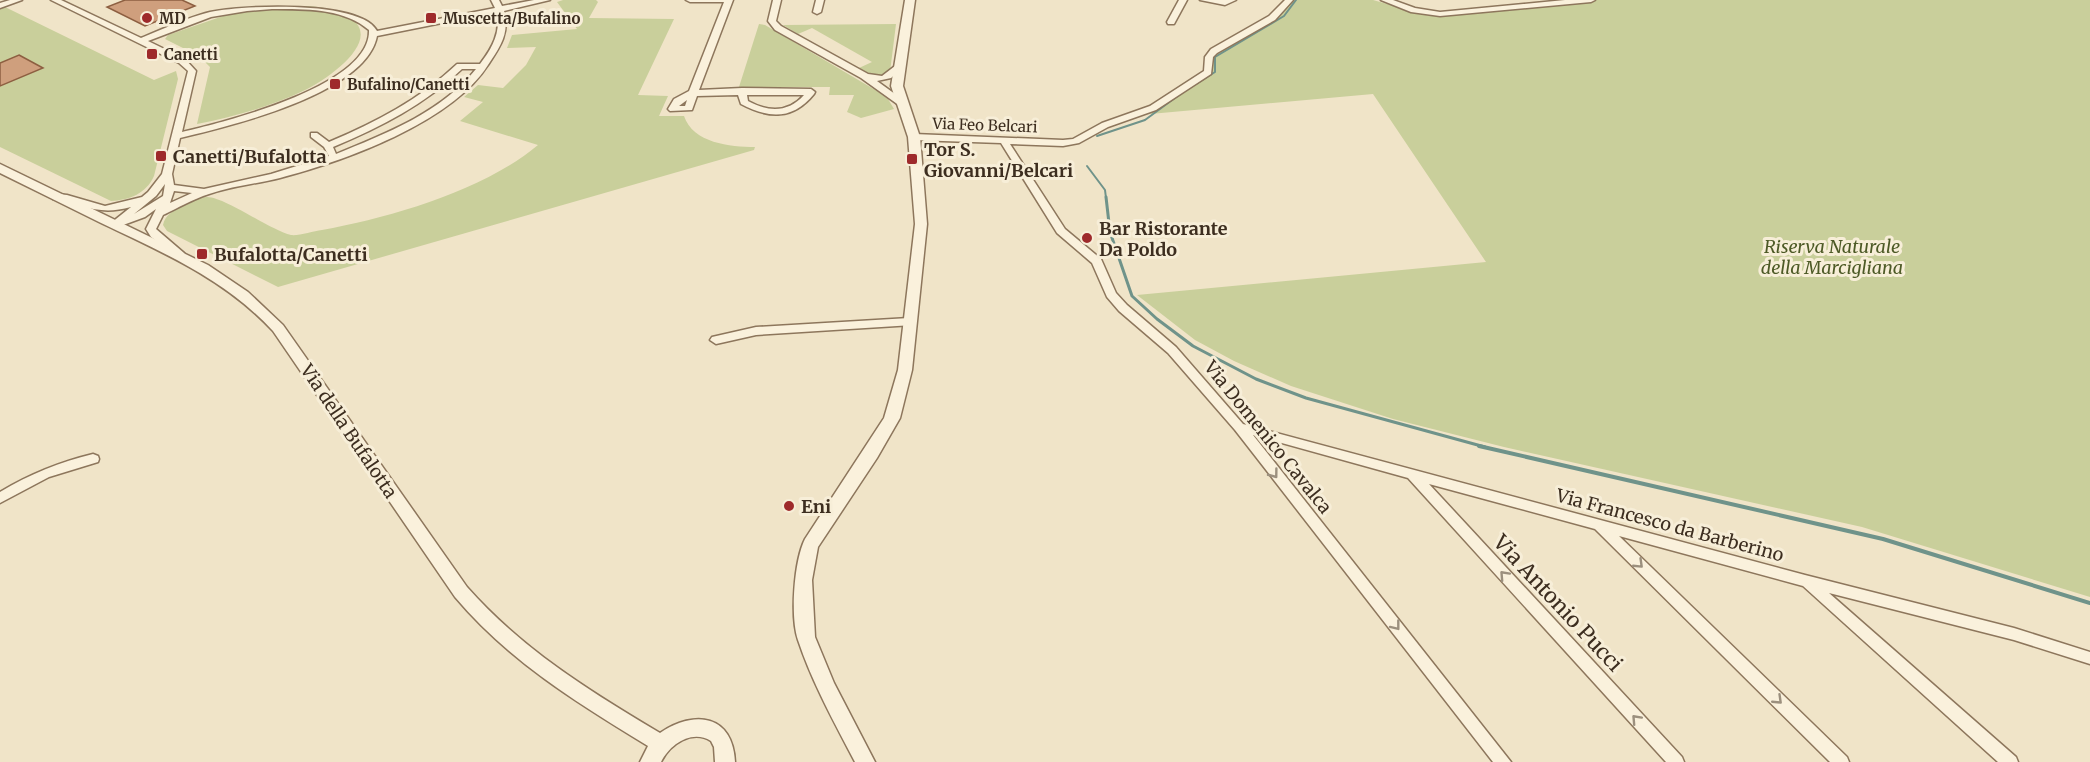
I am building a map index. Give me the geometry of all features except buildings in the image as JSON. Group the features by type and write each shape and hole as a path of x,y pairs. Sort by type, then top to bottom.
{"street":[{"path":"3,2 18,0"},
{"path":"116,225 141,215 169,191 205,191 282,174 332,158 387,134 437,107 454,95 483,67 494,51 503,31 501,9 495,0"},
{"path":"374,34 546,0"},
{"path":"690,0 729,0 693,93 741,91 811,92 804,102 796,107 772,112 759,111 744,102 741,91"},
{"path":"777,0 772,21 778,28 864,76 903,104"},
{"path":"817,12 820,0"},
{"path":"865,762 826,686 806,637 804,571 811,543 845,490 872,454 892,418 905,370 909,322 919,262 921,224 914,137 897,86 910,0"},
{"path":"1171,22 1183,0"},
{"path":"1204,0 1225,3 1232,0"},
{"name":"Via Feo Belcari","path":"914,137 1071,142 1105,125 1153,108 1208,72 1209,57 1214,51 1272,18 1282,11 1289,0"},
{"path":"1384,0 1414,10 1440,14 1591,0"},
{"path":"63,1 182,61 192,71 167,174 169,191 161,212 152,224 152,232 180,255"},
{"path":"141,41 192,21 229,10 277,2 313,1 338,5 370,22 374,34 368,50 361,59 338,77 308,95 255,116 177,136"},
{"path":"328,147 386,121 419,102 439,88 460,66 483,67"},
{"path":"864,76 875,79 884,78 891,76 898,68"},
{"path":"314,135 328,147 332,158"},
{"name":"Via Domenico Cavalca","path":"1005,141 1061,231 1097,261 1111,294 1123,308 1172,350 1239,428 1503,762"},
{"name":"Via della Bufalotta","path":"0,168 180,255 235,290 269,317 461,592 498,633 567,686 660,743"},
{"path":"116,225 152,194 167,174"},
{"path":"161,212 205,191"},
{"path":"57,197 75,198 93,207 104,208 126,204 152,194"},
{"path":"716,340 756,331 909,322"},
{"name":"Via Francesco da Barberino","path":"1239,428 1410,472 1805,581 2014,634 2090,658"},
{"path":"0,498 32,478 60,466 93,459"},
{"name":"Via Antonio Pucci","path":"1410,472 1676,762"},
{"path":"1597,523 1841,762"},
{"path":"1805,581 2010,762"},
{"path":"650,762 660,743 681,730 699,727 711,730 724,744 725,762"}],"green space":[{"path":"596,0 598,2 589,18 674,19 638,95 668,96 659,116 684,116 695,132 704,138 735,146 755,147 754,150 278,287 167,231 163,225 167,216 172,212 194,200 207,197 225,202 282,232 298,235 406,210 464,189 491,176 538,145 460,121 483,102 464,97 478,85 503,88 526,65 536,47 507,48 512,35 577,29 557,2"},
{"name":"Riserva Naturale della Marcigliana","path":"1292,0 1373,0 1430,16 1591,0 2090,0 2090,597 1862,527 1504,447 1393,419 1291,386 1234,361 1195,340 1137,295 1486,262 1373,94 1150,114 1187,87 1200,81 1211,56 1282,14"},
{"path":"283,6 329,9 349,17 359,27 360,39 355,51 331,74 303,91 251,111 197,124 210,67 199,56 165,39 168,35 232,13"},
{"path":"5,7 154,80 176,71 178,79 154,176 142,192 111,201 0,147 0,9"},
{"path":"759,24 765,25 877,91 888,99 894,109 861,118 847,112 854,95 829,95 830,87 739,87"},
{"path":"896,24 890,72 878,76 859,68 872,62 812,28 798,34 783,25"}],"waterway":[{"path":"1196,84 1215,72 1215,57 1284,16 1296,0"},
{"path":"1097,136 1145,120 1187,89"},
{"path":"1087,166 1105,190 1106,198"},
{"path":"1106,197 1110,232 1132,296 1157,319 1193,346 1256,379 1306,398 1485,447"},
{"path":"1479,446 1883,539 2090,603"}],"place":[{"name":"MD","path":"147,18"},
{"name":"Muscetta/Bufalino","path":"431,18"},
{"name":"Canetti","path":"152,54"},
{"name":"Bufalino/Canetti","path":"335,84"},
{"name":"Canetti/Bufalotta","path":"161,156"},
{"name":"Tor S. Giovanni/Belcari","path":"912,159"},
{"name":"Bar Ristorante Da Poldo","path":"1087,238"},
{"name":"Bufalotta/Canetti","path":"202,254"},
{"name":"Eni","path":"789,506"}]}
